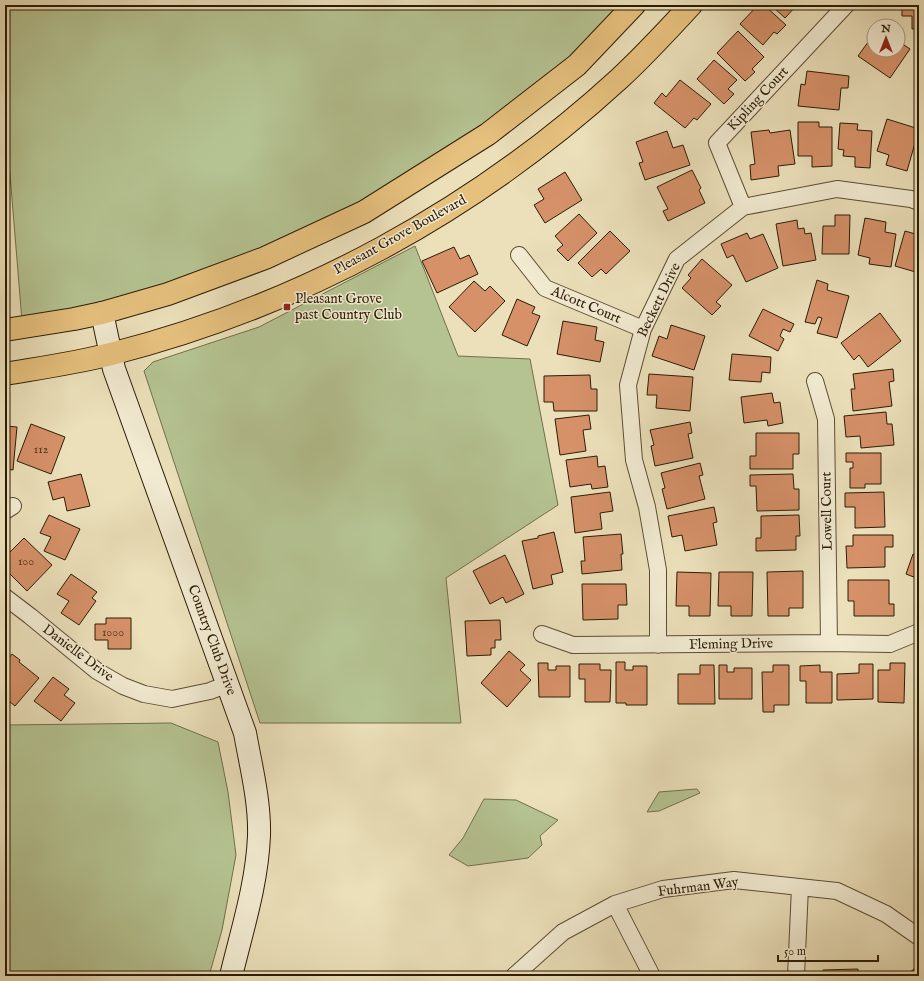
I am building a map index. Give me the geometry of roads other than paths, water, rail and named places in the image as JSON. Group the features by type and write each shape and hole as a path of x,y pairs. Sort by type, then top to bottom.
{"main road":[{"path":"5,330 102,313 168,294 265,258 364,212 488,134 577,65 634,5"},
{"name":"Pleasant Grove Boulevard","path":"5,374 110,354 184,332 288,294 347,267 428,222 469,197 545,142 619,79 691,5"}],"street":[{"name":"Kipling Court","path":"743,207 717,142 846,5"},
{"name":"Beckett Drive","path":"658,645 658,570 647,507 634,460 628,385 643,329 677,259 743,207 837,189 911,199 919,202"},
{"name":"Alcott Court","path":"519,256 545,288 643,329"},
{"name":"Country Club Drive","path":"102,313 114,370 245,734 256,791 259,835 253,887 231,976"},
{"name":"Lowell Court","path":"815,381 826,419 829,643"},
{"name":"Danielle Drive","path":"5,597 98,671 123,686 144,694 172,699 210,691 228,684"},
{"name":"Fleming Drive","path":"542,634 573,645 890,644 919,632"},
{"name":"Fuhrman Way","path":"514,976 563,932 615,904 663,888 734,880 837,891 886,914 919,937"},
{"path":"796,976 800,887"},
{"path":"615,904 652,976"}],"place":[{"name":"Pleasant Grove past Country Club","path":"287,307"}]}
